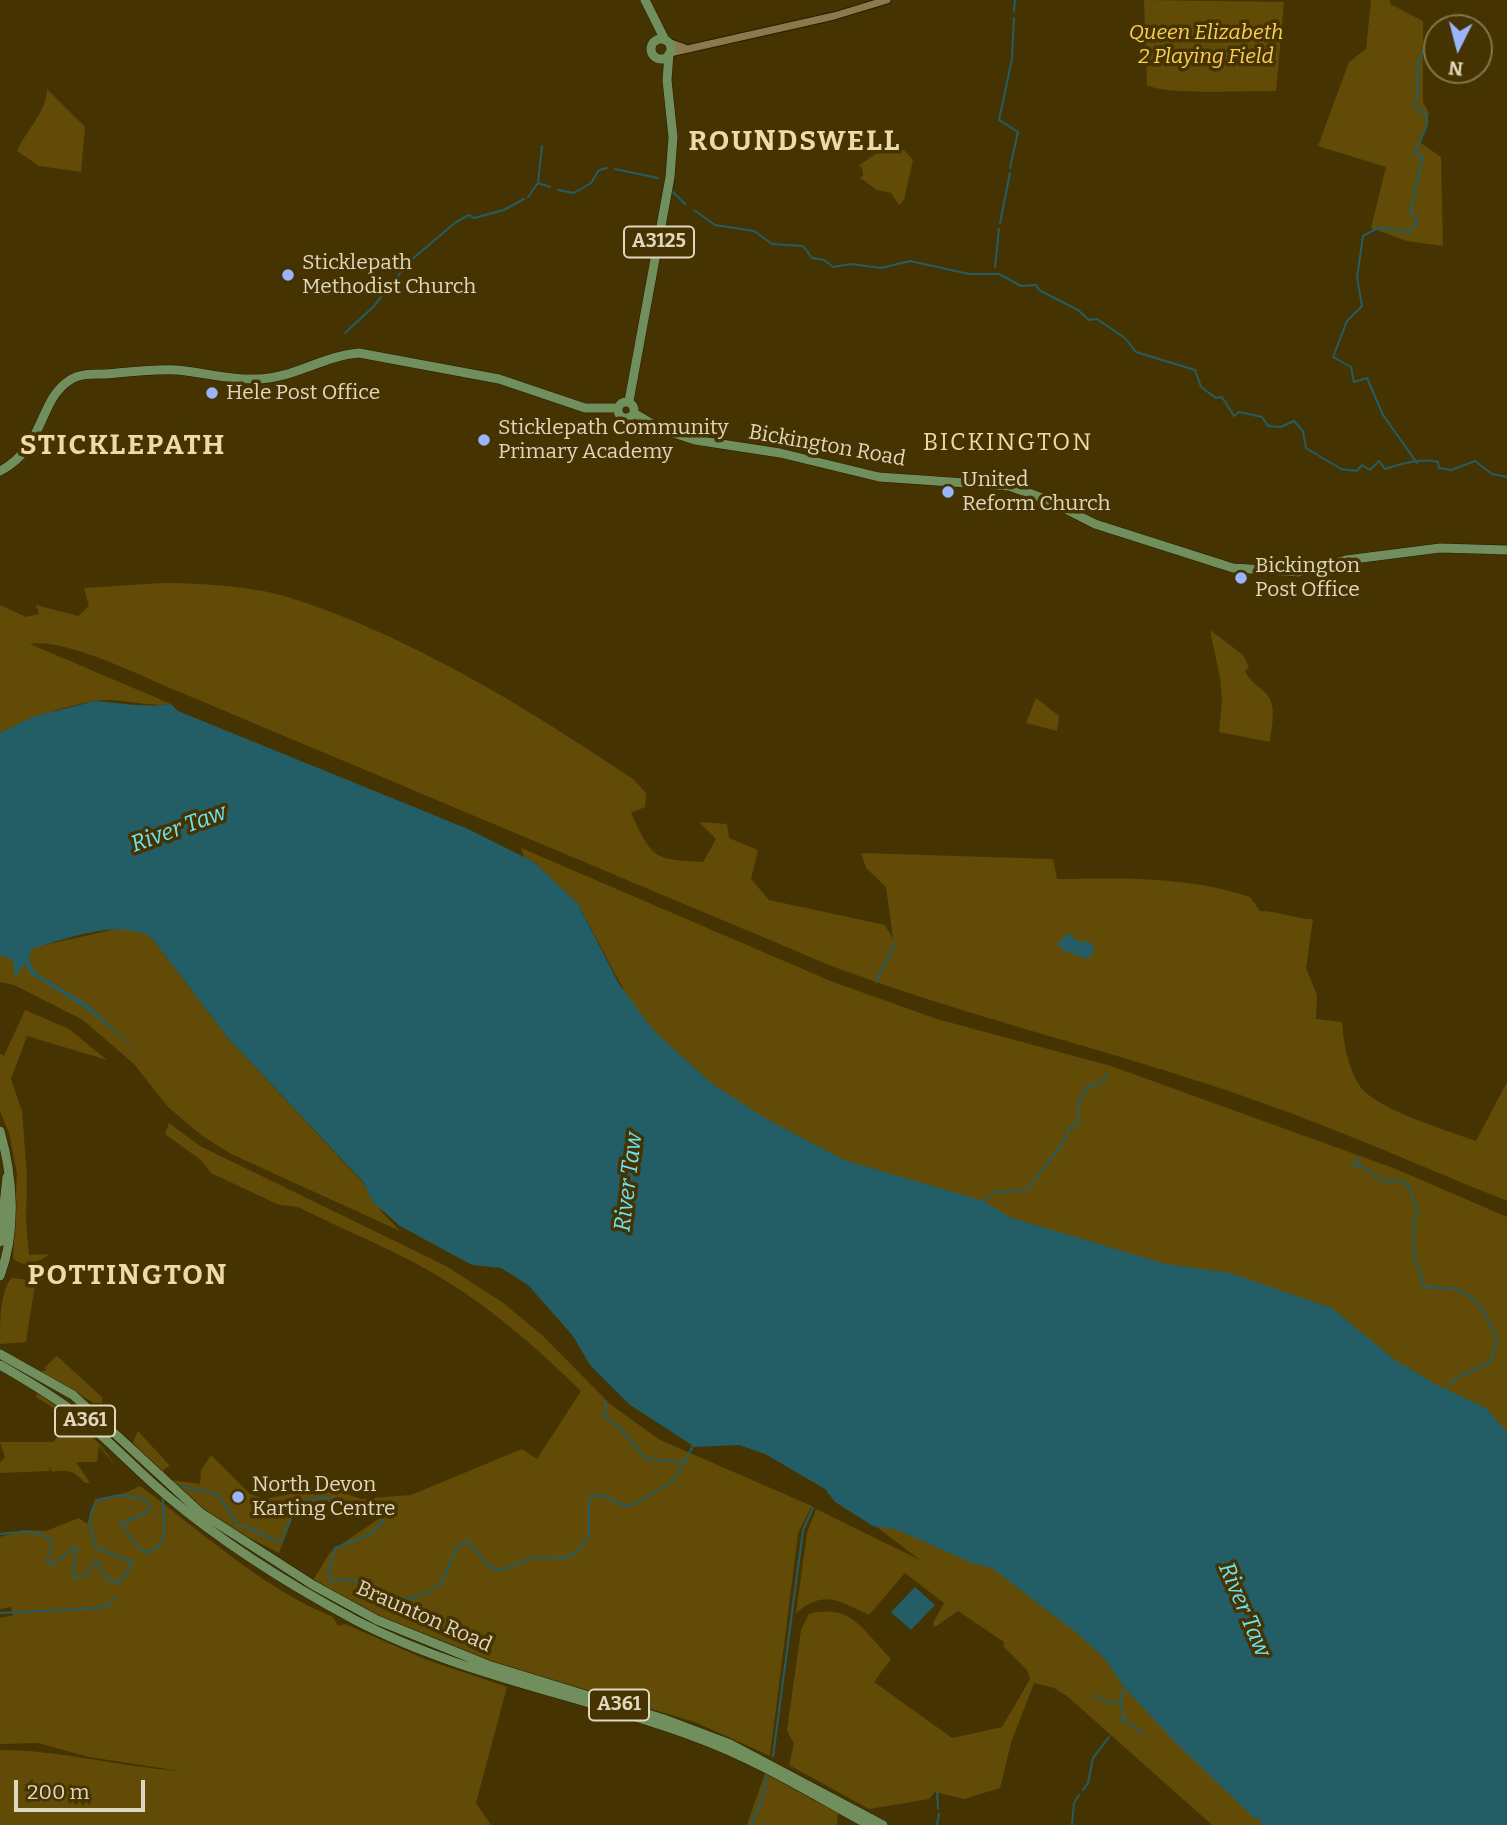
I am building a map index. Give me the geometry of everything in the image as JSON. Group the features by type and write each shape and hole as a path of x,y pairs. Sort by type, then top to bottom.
{"main road":[{"name":"A3125","path":"629,401 670,177 673,137 667,80 669,54 666,41 645,0"},
{"name":"A3125","path":"652,16 651,49 667,80"},
{"path":"653,42 666,41"},
{"path":"657,58 669,54"},
{"path":"0,471 27,451 56,394 72,378 162,370 230,379 272,379 297,373 339,355 359,353 499,379 585,408 618,408"},
{"path":"629,401 634,405 634,413 625,418 620,415 618,408 622,402 629,401"},
{"name":"Bickington Road","path":"634,413 661,429 695,440 780,453 879,477 1009,486 1048,500 1095,524 1233,568 1299,572 1346,560 1440,548 1507,550"},
{"path":"0,1131 7,1175 12,1188 10,1224 0,1276"},
{"path":"0,1242 7,1175"},
{"name":"Braunton Road","path":"0,1354 73,1395 201,1513 303,1579 377,1620 488,1665 664,1719 730,1744 883,1825"},
{"name":"Braunton Road","path":"0,1365 75,1413 141,1474 215,1534 334,1608 398,1640 449,1660 696,1737 760,1766 869,1825"}],"street":[{"path":"669,54 834,16 887,0"},
{"path":"666,41 686,48"}],"green space":[{"name":"Queen Elizabeth 2 Playing Field","path":"1144,0 1284,2 1276,91 1189,91 1147,85"},
{"path":"1371,0 1390,0 1390,4 1423,21 1423,102 1429,113 1421,143 1441,157 1443,246 1407,241 1371,228 1386,167 1318,146 1349,62 1366,49"},
{"path":"47,89 85,127 81,172 39,166 17,151 40,114"},
{"path":"904,150 913,160 904,200 899,205 891,193 877,190 859,177 863,176 862,167 858,166 877,153"},
{"path":"161,583 225,586 288,597 334,613 424,653 509,700 633,779 646,793 645,807 631,813 644,840 656,854 673,860 703,862 716,839 699,822 727,824 729,838 758,850 751,879 769,900 885,925 893,939 886,887 866,868 861,853 1053,859 1057,879 1130,879 1203,885 1250,897 1260,911 1313,919 1306,968 1317,995 1316,1019 1342,1022 1349,1062 1359,1085 1367,1094 1395,1111 1476,1141 1507,1082 1507,1201 1341,1133 1229,1091 946,1005 834,967 128,669 84,653 64,647 30,644 171,704 94,701 46,714 0,733 0,605 26,617 39,614 36,605 78,616 89,606 84,588"},
{"path":"1210,630 1243,655 1249,667 1245,671 1247,675 1271,701 1273,718 1270,742 1219,732 1222,700"},
{"path":"1036,698 1059,716 1057,731 1026,723"},
{"path":"521,848 833,982 937,1019 1111,1066 1396,1169 1507,1217 1507,1691 968,1459 627,996 578,904 534,862 524,857"},
{"path":"120,928 136,929 151,937 228,1038 365,1185 473,1215 575,1332 530,1282 500,1264 401,1222 378,1208 400,1231 231,1154 201,1135 168,1107 134,1064 83,1020 14,985 0,982 0,955"},
{"path":"25,1010 69,1029 107,1060 27,1036 11,1079 22,1111 29,1255 50,1254 36,1262 22,1264 13,1258 17,1173 9,1133 0,1111 0,1054 4,1056"},
{"path":"169,1123 200,1146 446,1266 502,1302 543,1336 610,1404 660,1440 812,1506 798,1533 770,1756 695,1722 511,1668 509,1665 507,1668 384,1619 313,1581 330,1552 380,1518 349,1506 329,1502 308,1503 297,1507 279,1553 224,1525 165,1479 200,1484 201,1470 211,1455 250,1494 265,1499 326,1487 361,1499 411,1495 522,1449 537,1459 581,1391 515,1331 443,1279 390,1250 298,1207 279,1205 211,1173 201,1160 165,1134"},
{"path":"43,1275 47,1277 35,1284 26,1342 0,1344 2,1307 8,1283 12,1278 29,1280"},
{"path":"57,1356 102,1397 102,1403 94,1403 40,1372 47,1370 44,1368"},
{"path":"38,1393 91,1435 116,1467 99,1446 97,1462 76,1462 90,1483 85,1483 70,1472 52,1472 49,1466 50,1471 0,1473 0,1463 5,1457 0,1442 54,1442 68,1417 36,1397"},
{"path":"138,1431 170,1466 164,1469 164,1476 133,1443"},
{"path":"762,1450 1023,1545 1275,1825 1212,1825 1067,1696 1054,1688 1034,1683 1011,1743 1000,1788 964,1799 935,1792 929,1799 869,1809 789,1765 794,1744 787,1730 801,1630 809,1614 836,1612 856,1622 891,1659 874,1682 952,1738 1002,1727 1030,1679 1027,1670 1004,1647 1004,1642 958,1611 935,1627 933,1623 944,1603 905,1573 869,1615 840,1602 824,1599 815,1601 796,1613 807,1533 816,1509 920,1560 827,1489"},
{"path":"140,1486 257,1575 281,1591 333,1617 338,1626 345,1624 427,1660 507,1687 476,1803 491,1825 0,1825 0,1750 45,1753 180,1771 89,1757 38,1743 0,1744 0,1618 13,1615 11,1607 0,1609 0,1537 23,1530 46,1531 79,1518 87,1524 95,1499 125,1493"},
{"path":"765,1773 838,1811 837,1825 747,1825"}],"water":[{"name":"River Taw","path":"95,701 143,705 171,704 178,711 468,829 534,862 578,904 619,984 654,1031 711,1083 765,1118 844,1160 984,1201 1009,1217 1166,1264 1230,1273 1332,1308 1395,1360 1439,1386 1486,1408 1507,1432 1507,1825 1261,1825 1260,1819 1253,1817 1174,1741 1125,1688 1104,1658 1078,1634 992,1568 975,1564 895,1529 873,1526 835,1502 825,1489 765,1454 739,1445 691,1447 692,1445 630,1405 590,1365 573,1336 528,1285 501,1268 472,1265 400,1226 372,1201 364,1183 228,1038 151,937 123,930 93,932 34,948 29,954 31,966 39,975 87,1004 139,1053 87,1009 31,974 24,963 15,979 13,960 0,955 0,733 32,717"},
{"path":"1069,933 1077,941 1089,942 1095,948 1088,959 1063,950 1057,944"},
{"path":"915,1587 935,1605 911,1630 891,1612"}],"waterway":[{"path":"1014,12 1015,0"},
{"path":"1012,57 1014,18"},
{"path":"1417,463 1383,415 1367,378 1354,382 1351,367 1333,357 1347,321 1362,306 1357,277 1363,236 1378,228 1410,232 1418,220 1411,213 1411,208 1423,157 1415,153 1427,125 1427,116 1413,104 1418,90 1418,67 1423,52"},
{"path":"1010,168 1018,132 999,120 1012,59"},
{"path":"538,183 542,146"},
{"path":"558,190 574,193 591,183 599,170 607,168"},
{"path":"615,169 658,178"},
{"path":"1000,223 1010,173"},
{"path":"528,197 538,183 550,187"},
{"path":"672,191 685,204"},
{"path":"345,333 373,307 410,261 456,222 469,215 474,218 504,210 524,199"},
{"path":"694,210 715,225 754,231 772,244 803,246 812,258 824,260 833,267 851,264 881,268 910,261 969,274 999,274 1021,286 1036,285 1039,290 1078,310 1089,320 1097,319 1125,338 1136,352 1195,370 1201,387 1216,398 1222,397 1234,416 1239,412 1262,417 1268,426 1281,427 1294,421 1303,431 1306,448 1341,469 1357,471 1362,465 1370,470 1379,461 1385,469 1426,461 1438,462 1439,468 1451,470 1475,461 1492,474 1507,477"},
{"path":"995,267 999,229"},
{"path":"876,982 895,943"},
{"path":"984,1200 994,1193 1029,1189 1062,1144 1069,1128 1078,1124 1078,1104 1086,1088 1101,1082 1108,1074"},
{"path":"1360,1158 1353,1165 1363,1167 1384,1182 1402,1180 1410,1188 1417,1212 1414,1247 1422,1285 1462,1291 1481,1308 1497,1338 1491,1362 1456,1378 1446,1388"},
{"path":"606,1401 605,1417 621,1429 646,1459 683,1462"},
{"path":"174,1485 218,1494 238,1526 245,1526 278,1542 282,1541 296,1504 309,1500 340,1500 381,1516 384,1522 368,1535 335,1548 328,1575 332,1581 356,1580 398,1598 407,1599 441,1584 456,1549 467,1540 489,1566 498,1570 538,1557 568,1557 582,1546 589,1534 589,1500 592,1496 600,1495 626,1506 634,1504 673,1481 692,1448"},
{"path":"0,1534 28,1532 48,1538 53,1543 47,1559 52,1565 76,1546 73,1578 84,1576 96,1560 106,1578 117,1583 133,1562 96,1548 90,1523 94,1506 98,1500 119,1495 147,1500 150,1506 147,1512 120,1524 139,1548 149,1553 164,1535 163,1499"},
{"path":"773,1756 803,1530 813,1508"},
{"path":"0,1613 100,1608 115,1598"},
{"path":"1120,1722 1125,1716 1121,1701 1122,1693 1127,1687"},
{"path":"1094,1695 1107,1703 1121,1701"},
{"path":"1123,1719 1142,1733"},
{"path":"1083,1790 1088,1783 1093,1758 1109,1737"},
{"path":"751,1825 768,1776"},
{"path":"937,1792 938,1809"},
{"path":"1072,1825 1074,1803 1079,1795"},
{"path":"937,1825 939,1814"}],"place":[{"name":"Sticklepath Methodist Church","path":"288,275"},
{"name":"Hele Post Office","path":"212,393"},
{"name":"Sticklepath Community Primary Academy","path":"484,440"},
{"name":"United Reform Church","path":"948,492"},
{"name":"Bickington Post Office","path":"1241,578"},
{"name":"North Devon Karting Centre","path":"238,1497"}],"district":[{"name":"ROUNDSWELL","path":"795,142"},
{"name":"BICKINGTON","path":"1008,443"},
{"name":"STICKLEPATH","path":"123,446"},
{"name":"POTTINGTON","path":"128,1276"}]}
